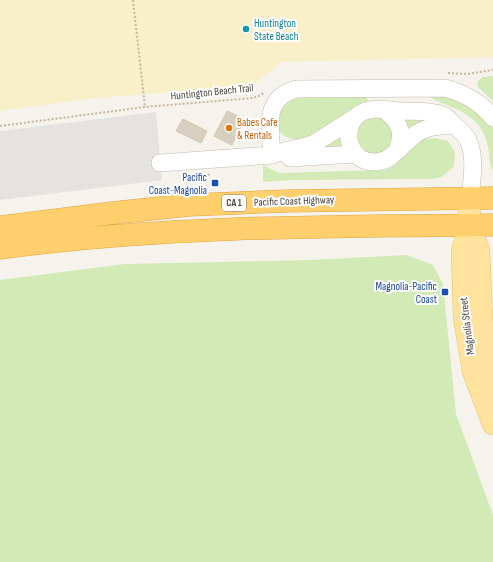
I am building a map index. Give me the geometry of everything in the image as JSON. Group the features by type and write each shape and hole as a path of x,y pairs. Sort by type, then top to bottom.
{"highway":[{"name":"Pacific Coast Highway","path":"0,227 112,213 189,206 287,201 470,197 493,198"},
{"path":"0,248 118,236 243,228 493,225"}],"main road":[{"name":"Magnolia Street","path":"470,197 470,225 462,251 464,318 473,371 493,424"},
{"name":"Magnolia Street","path":"470,225 479,250 482,320 493,384"}],"lane":[{"path":"272,155 271,115 274,104 281,95 288,91 297,89 445,88 471,97 493,118"},
{"path":"272,155 284,150 308,146 315,143 370,110 445,116 468,139 471,149 473,174 470,197"},
{"path":"384,110 396,120 400,127 402,135 397,150"},
{"path":"358,116 352,122 348,138 355,154 366,161 380,162 387,160 415,134 426,128 454,125"},
{"path":"160,163 272,155 284,158 355,154"}],"path":[{"path":"133,0 145,107"},
{"path":"445,73 467,74 493,70"},
{"name":"Huntington Beach Trail","path":"0,126 145,107 253,98 259,96 268,89"}],"green space":[{"path":"493,76 493,101 478,87 477,82 483,77"},
{"path":"431,94 450,94 485,116 493,128 493,171 490,165 485,136 480,127 467,115 431,98"},
{"path":"367,95 368,103 308,139 299,140 289,138 284,136 278,129 277,122 280,104 290,97"},
{"path":"377,116 390,121 395,147 372,157 357,144 357,132 362,122"},
{"path":"400,117 426,119 428,121 409,131"},
{"path":"341,133 346,152 318,152"},
{"path":"423,136 425,139 436,138 448,141 455,152 454,166 442,177 432,179 289,180 263,182 263,165 279,173 385,170 395,165"},
{"path":"407,255 433,265 443,284 456,414 493,515 493,562 0,562 0,280 125,264 311,260"}],"sand":[{"name":"Huntington State Beach","path":"0,0 493,0 493,57 282,62 252,86 96,98 0,111"}],"shaded area":[{"path":"156,112 162,180 0,200 0,131"}],"building":[{"name":"Babes Cafe & Rentals","path":"227,111 244,119 232,145 214,136"},
{"path":"183,119 207,131 201,143 176,131"}],"place":[{"name":"Huntington State Beach","path":"246,29"},
{"name":"Babes Cafe & Rentals","path":"229,128"},
{"name":"Pacific Coast-Magnolia","path":"215,183"},
{"name":"Magnolia-Pacific Coast","path":"445,292"}]}
